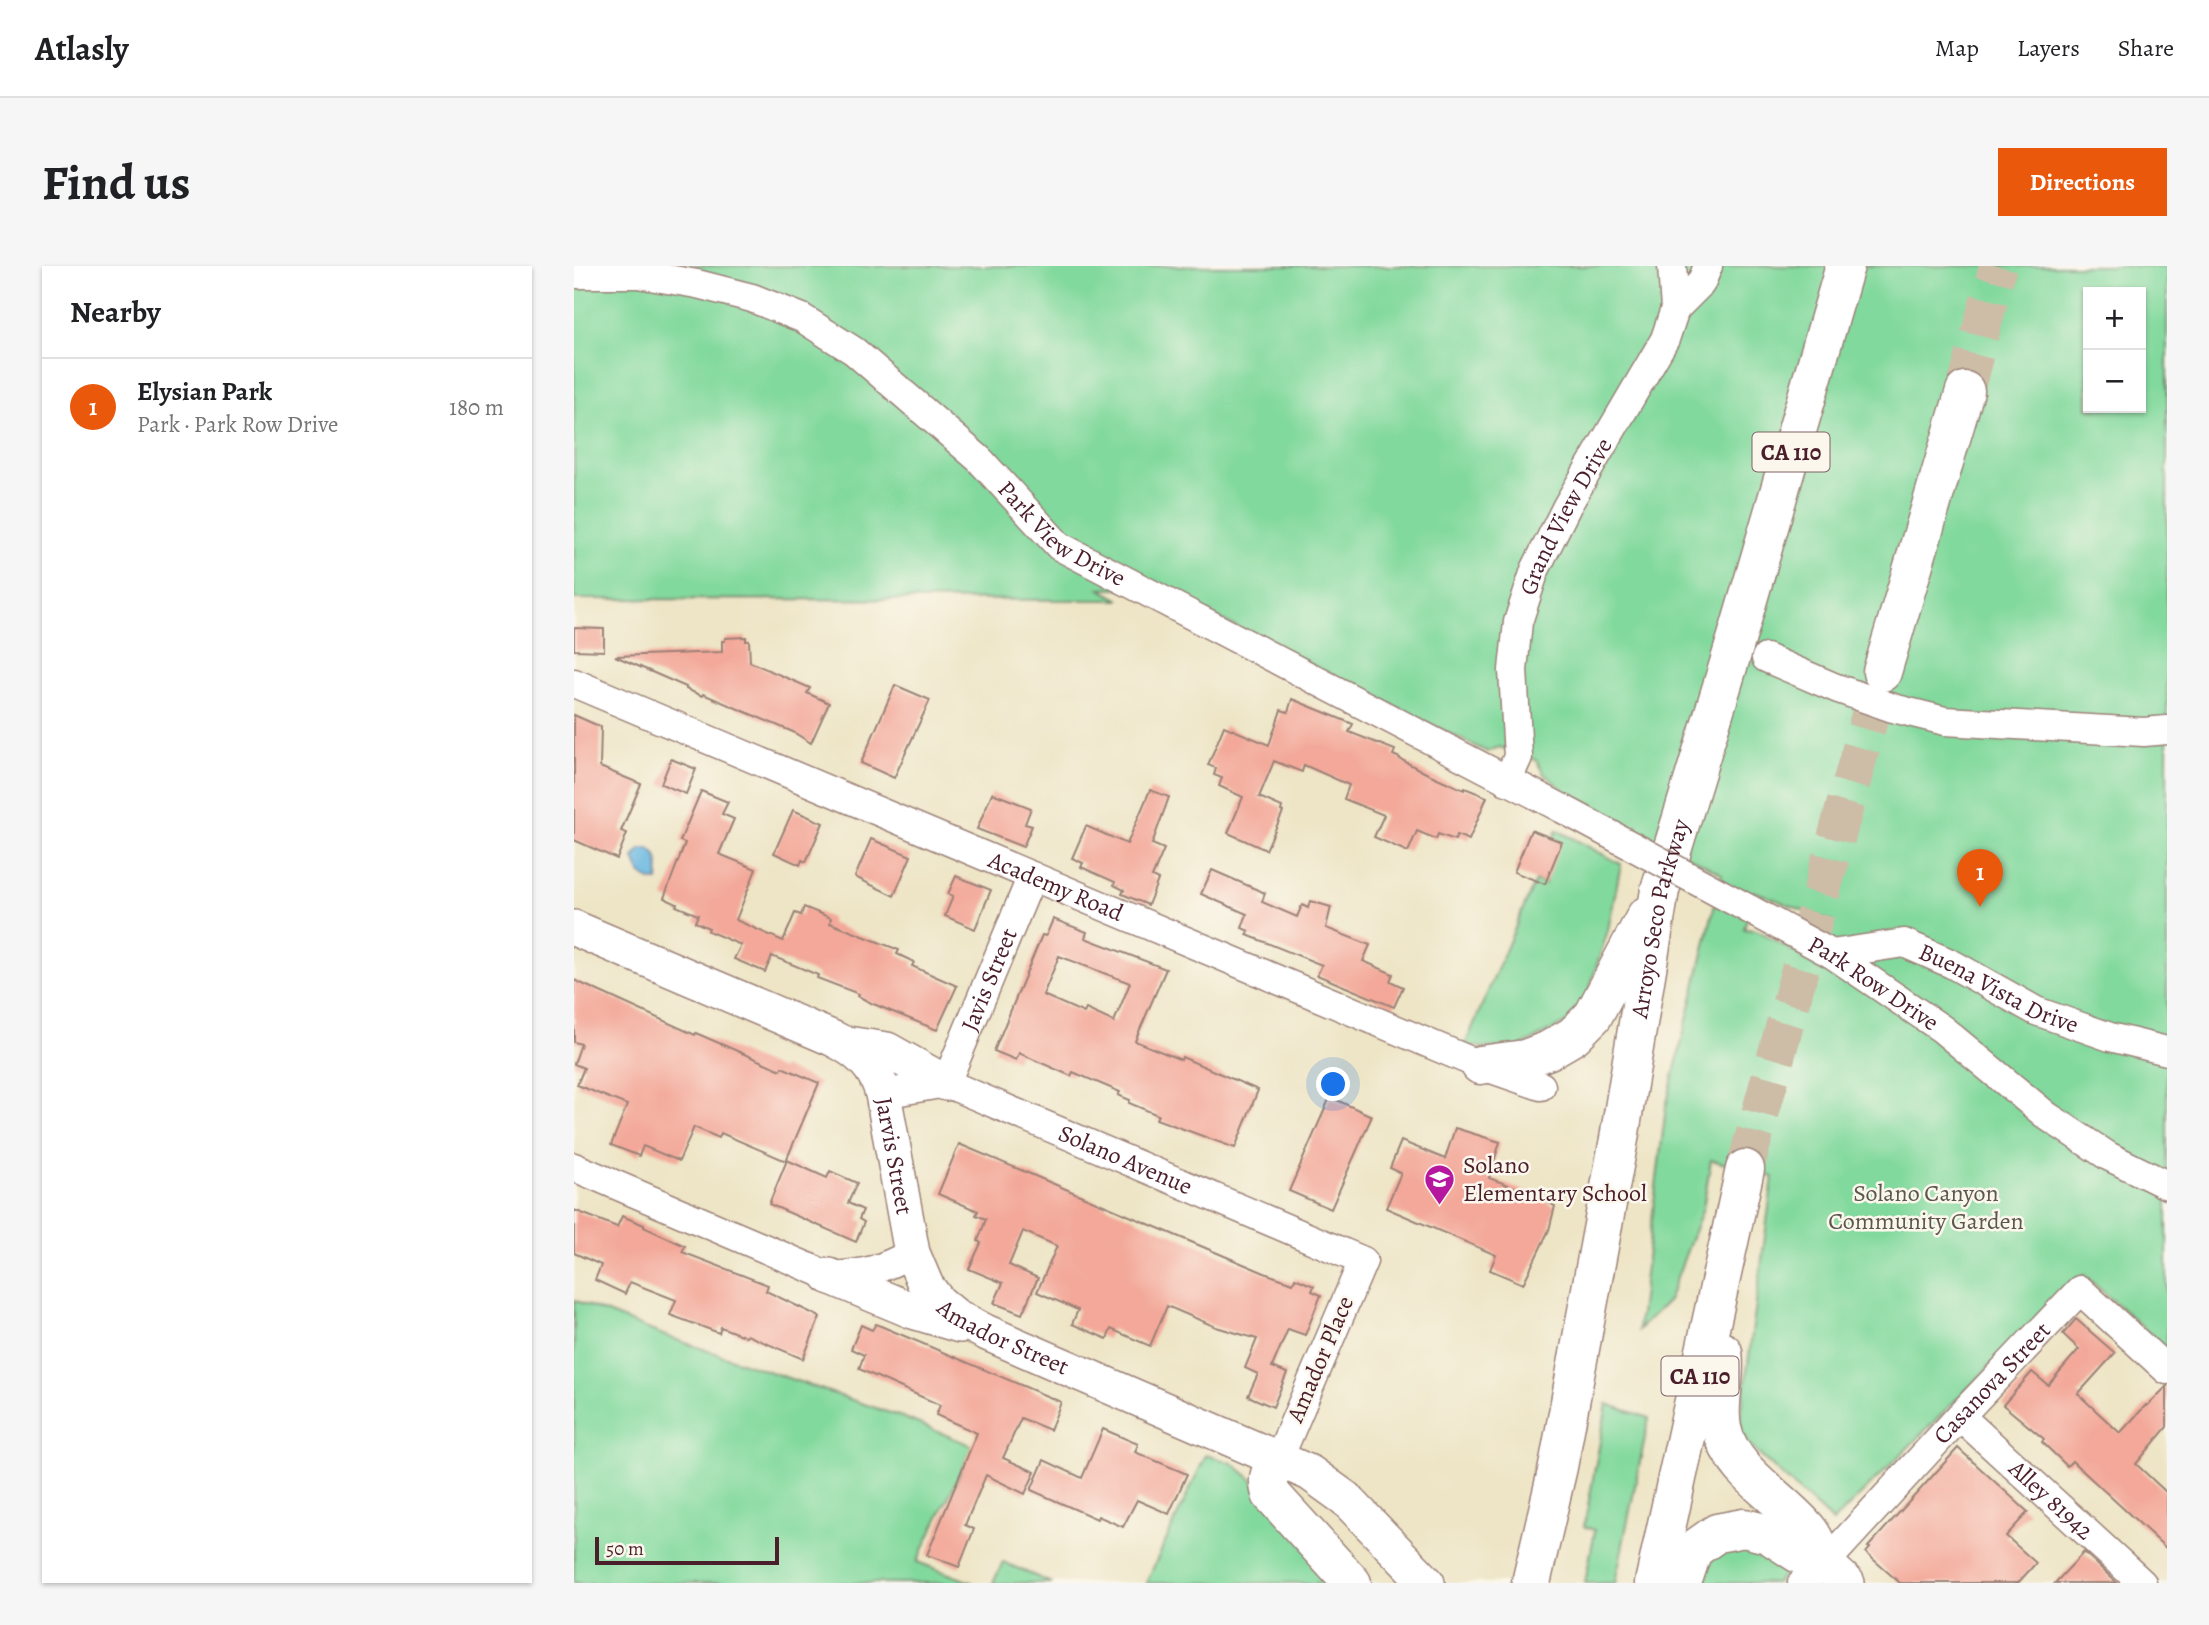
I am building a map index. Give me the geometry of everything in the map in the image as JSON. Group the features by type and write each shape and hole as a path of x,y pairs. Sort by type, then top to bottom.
{"highway":[{"name":"Arroyo Seco Parkway","path":"1531,1583 1558,1467 1619,1139 1660,890 1737,637 1844,266"},
{"path":"1882,672 1965,391"},
{"path":"1480,1065 1525,1059 1549,1050 1573,1036 1592,1016 1660,890"},
{"name":"CA 110","path":"1654,1583 1745,1169"},
{"path":"1716,1303 1725,1364 1720,1399 1722,1427 1730,1451 1758,1482 1810,1531 1825,1577"},
{"path":"1279,1458 1269,1473 1271,1494 1352,1583"},
{"path":"1682,1583 1693,1550 1717,1533 1744,1528 1768,1534 1799,1554 1825,1577"}],"main road":[{"path":"574,928 855,1052 887,1050 946,1083"},
{"name":"Jarvis Street","path":"855,1052 879,1078 912,1253"},
{"name":"Amador Street","path":"912,1253 926,1286 938,1302 985,1332 1310,1473 1346,1499 1427,1583"},
{"path":"829,1276 913,1311 985,1332"}],"street":[{"name":"Grand View Drive","path":"1507,781 1518,757 1513,670 1518,622 1535,570 1567,506 1664,339 1675,309 1672,266"},
{"path":"1675,309 1701,283 1707,266"},
{"name":"Park View Drive","path":"574,274 638,274 697,284 752,298 802,318 854,351 979,459 1059,546 1563,809"},
{"path":"1766,658 1836,688 1893,708 1945,720 2131,732 2167,730"},
{"name":"Academy Road","path":"574,682 1480,1065 1541,1086"},
{"name":"Park Row Drive","path":"1563,809 1832,954 1942,1029 2047,1116 2108,1156 2167,1185"},
{"name":"Javis Street","path":"946,1083 1032,876"},
{"name":"Buena Vista Drive","path":"1832,954 1904,943 1952,964 2036,1011 2110,1037 2167,1051"},
{"path":"883,1094 946,1083"},
{"name":"Solano Avenue","path":"946,1083 1363,1261"},
{"path":"574,1167 829,1276 855,1275 879,1270 912,1253"},
{"name":"Amador Place","path":"1279,1458 1363,1261"},
{"name":"Casanova Street","path":"1825,1577 1960,1416 2080,1290 2167,1370"},
{"name":"Alley 81942","path":"1960,1416 2142,1583"}],"green space":[{"name":"Solano Canyon Community Garden","path":"574,266 2167,266 2167,1349 2083,1274 1833,1522 1751,1447 1741,1431 1773,1177 1711,1160 1703,1208 1668,1301 1638,1330 1666,1107 1722,874 1567,792 1544,774 1536,760 1499,747 1487,752 1158,588 1100,589 1120,600 574,599","holes":["1754,891 1832,922 1821,968 1757,930 1744,929"]},
{"path":"1557,830 1621,864 1608,930 1588,993 1567,1022 1520,1047 1485,1048 1465,1045 1535,881 1545,884"},
{"path":"574,1300 668,1337 902,1417 973,1446 917,1562 973,1583 574,1583"},
{"path":"1607,1404 1649,1418 1615,1583 1585,1583 1595,1530 1584,1527"},
{"path":"1206,1455 1232,1463 1247,1475 1348,1583 1146,1583"},
{"path":"1725,1541 1783,1554 1775,1563 1785,1574 1776,1583 1691,1583"},
{"path":"1003,1562 1051,1583 993,1583"}],"water":[{"path":"641,849 649,849 656,855 658,881 648,879 639,871 634,858"}],"building":[{"path":"574,628 604,629 604,651 574,650"},
{"path":"746,637 746,641 749,641 750,662 810,688 807,693 829,703 811,743 793,732 703,694 702,696 615,656 722,652 722,641 725,641 725,638"},
{"path":"895,685 930,700 894,778 861,763"},
{"path":"1292,699 1353,724 1349,732 1395,750 1393,755 1424,772 1487,797 1469,840 1457,835 1455,840 1438,834 1436,839 1417,831 1408,852 1374,837 1384,815 1344,799 1349,785 1304,765 1302,772 1274,761 1259,797 1282,807 1283,812 1266,850 1228,833 1243,797 1219,786 1222,778 1214,775 1216,768 1208,765 1224,726 1269,745 1281,710 1288,712"},
{"path":"574,715 601,727 600,767 641,784 621,831 627,833 617,859 574,840"},
{"path":"671,759 696,769 686,794 661,784"},
{"path":"1150,790 1169,797 1152,844 1164,849 1152,877 1158,880 1148,905 1122,894 1124,890 1114,885 1115,882 1081,867 1083,863 1072,858 1086,826 1127,844"},
{"path":"701,791 728,802 722,814 734,819 719,854 756,869 736,920 783,941 795,913 801,915 804,907 831,918 830,923 899,950 897,954 914,962 912,966 957,986 937,1030 871,1003 858,996 859,994 817,978 818,975 772,956 765,972 734,959 741,945 708,931 709,928 695,922 698,915 664,898 685,843 680,841"},
{"path":"992,793 1031,808 1025,824 1032,826 1023,847 977,829"},
{"path":"793,810 823,823 806,862 802,860 800,865 774,853"},
{"path":"1531,830 1562,842 1545,884 1514,872"},
{"path":"871,839 911,856 894,896 855,877"},
{"path":"1212,870 1265,893 1262,902 1297,917 1302,905 1308,908 1310,901 1331,907 1326,928 1370,945 1363,961 1393,974 1390,981 1403,987 1394,1007 1317,975 1322,965 1247,935 1249,931 1242,928 1247,914 1201,894"},
{"path":"956,876 991,890 975,929 945,916 953,896 948,894"},
{"path":"1053,919 1087,932 1085,938 1166,969 1135,1041 1181,1060 1182,1057 1258,1090 1235,1148 1156,1119 1158,1115 1129,1103 1130,1100 1118,1095 1120,1092 1073,1072 1071,1076 1019,1053 1016,1060 994,1051 1042,935 1046,936","holes":["1059,956 1130,983 1114,1022 1086,1009 1084,1013 1043,995"]},
{"path":"574,980 695,1035 696,1033 781,1070 782,1067 819,1083 786,1161 721,1133 719,1138 694,1127 679,1161 643,1146 639,1156 611,1145 627,1105 577,1085 584,1068 574,1064 581,1044 574,1042"},
{"path":"1330,1097 1372,1116 1331,1209 1289,1191"},
{"path":"1455,1128 1500,1142 1489,1178 1548,1200 1547,1202 1555,1206 1549,1230 1523,1284 1490,1270 1496,1255 1386,1208 1401,1173 1390,1168 1401,1141 1445,1159"},
{"path":"959,1144 1267,1274 1293,1283 1295,1278 1314,1286 1312,1291 1321,1295 1305,1335 1288,1329 1272,1367 1287,1373 1273,1407 1248,1396 1258,1374 1245,1368 1257,1339 1216,1327 1167,1306 1150,1346 1111,1329 1107,1339 1072,1324 1078,1310 1037,1292 1057,1246 1023,1231 1009,1265 1038,1278 1022,1314 994,1303 1003,1283 969,1269 981,1243 978,1241 986,1219 976,1215 978,1211 938,1194"},
{"path":"787,1160 827,1178 830,1171 857,1183 848,1203 863,1210 859,1219 864,1222 856,1242 769,1204"},
{"path":"574,1210 617,1227 622,1216 644,1225 685,1246 682,1252 768,1285 766,1291 820,1317 803,1359 747,1335 746,1337 721,1327 719,1333 670,1315 676,1300 630,1282 625,1294 595,1280 601,1265 574,1253"},
{"path":"2076,1319 2115,1353 2078,1394 2120,1433 2167,1386 2167,1427 2136,1464 2167,1493 2167,1549 2072,1461 2067,1466 2042,1442 2044,1439 2003,1405 2032,1372 2048,1385 2079,1349 2063,1334"},
{"path":"876,1324 1061,1402 1050,1430 1021,1418 1003,1458 1035,1472 1025,1494 986,1475 965,1525 974,1529 959,1567 927,1555 977,1433 936,1415 940,1405 859,1369 864,1355 851,1349 861,1325 872,1330"},
{"path":"1103,1429 1138,1444 1135,1452 1187,1474 1169,1514 1137,1500 1123,1527 1098,1516 1097,1519 1031,1490 1044,1460 1082,1478"},
{"path":"1958,1448 2028,1512 2006,1536 2036,1563 2018,1583 1900,1583 1866,1553 1870,1548 1868,1547"},
{"path":"2084,1552 2117,1583 2055,1583"}],"tunnel":[{"path":"1965,391 1998,266"},
{"path":"1745,1169 1882,672"}],"place":[{"name":"Elysian Park","path":"1980,907"},
{"name":"Solano Elementary School","path":"1440,1206"}]}
